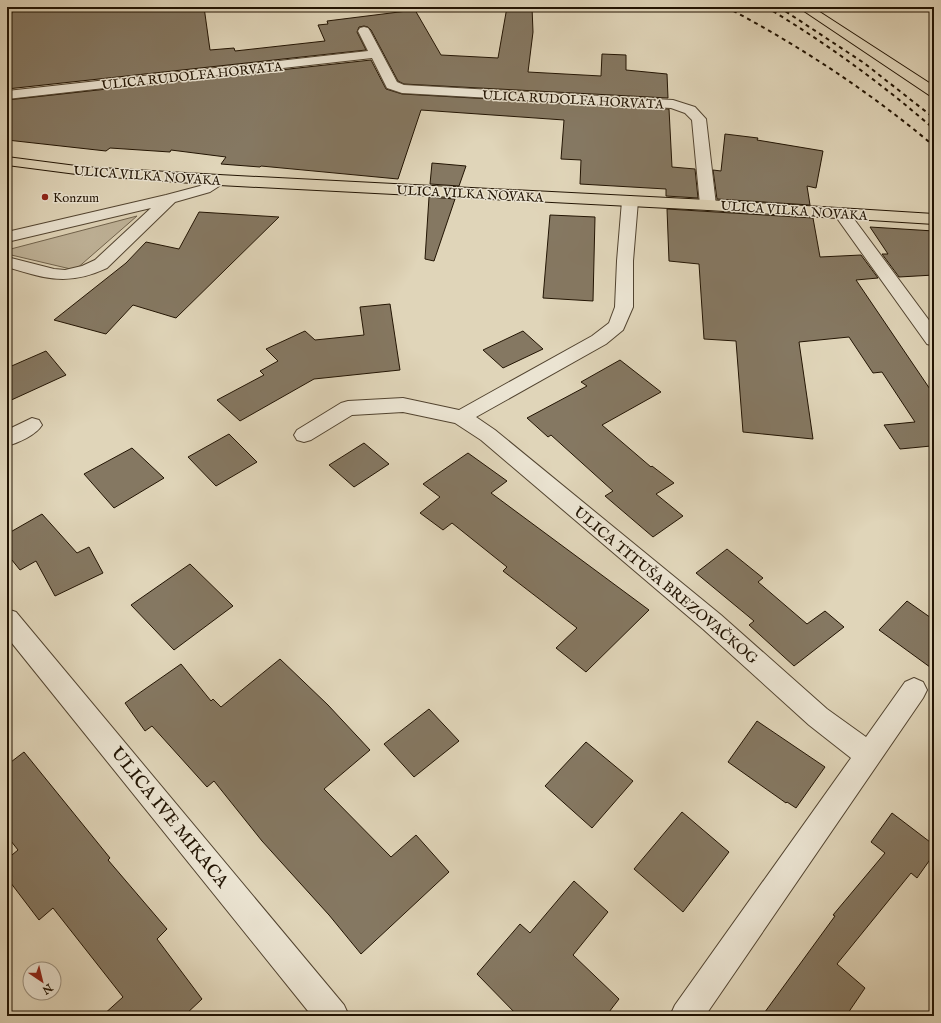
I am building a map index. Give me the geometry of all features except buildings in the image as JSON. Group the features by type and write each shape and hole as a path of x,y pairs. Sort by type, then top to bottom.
{"main road":[{"path":"804,7 934,92"},
{"name":"ULICA VILKA NOVAKA","path":"7,161 84,171 219,180 708,205 934,219"}],"street":[{"name":"ULICA RUDOLFA HORVATA","path":"364,31 392,85 402,89 673,104 690,110 698,119 708,205"},
{"name":"ULICA RUDOLFA HORVATA","path":"7,95 376,54"},
{"path":"7,237 170,199 204,189 219,180"},
{"path":"7,262 58,276 75,275 89,271 101,264 170,199"},
{"path":"461,417 599,340 617,326 624,307 625,261 630,201"},
{"path":"842,214 934,340"},
{"name":"ULICA TITUŠA BREZOVAČKOG","path":"304,435 348,408 402,405 461,417 488,435 712,622 818,717 869,755"},
{"path":"7,439 32,425"},
{"name":"ULICA IVE MIKACA","path":"7,619 333,1016"},
{"path":"686,1016 914,690"}],"shaded area":[{"path":"137,216 75,270 7,254 7,250"}],"railway":[{"path":"726,7 754,22 834,71 885,107 934,146"},
{"path":"766,7 853,64 934,129"},
{"path":"779,7 864,63 934,118"}],"place":[{"name":"Konzum","path":"45,197"}]}
